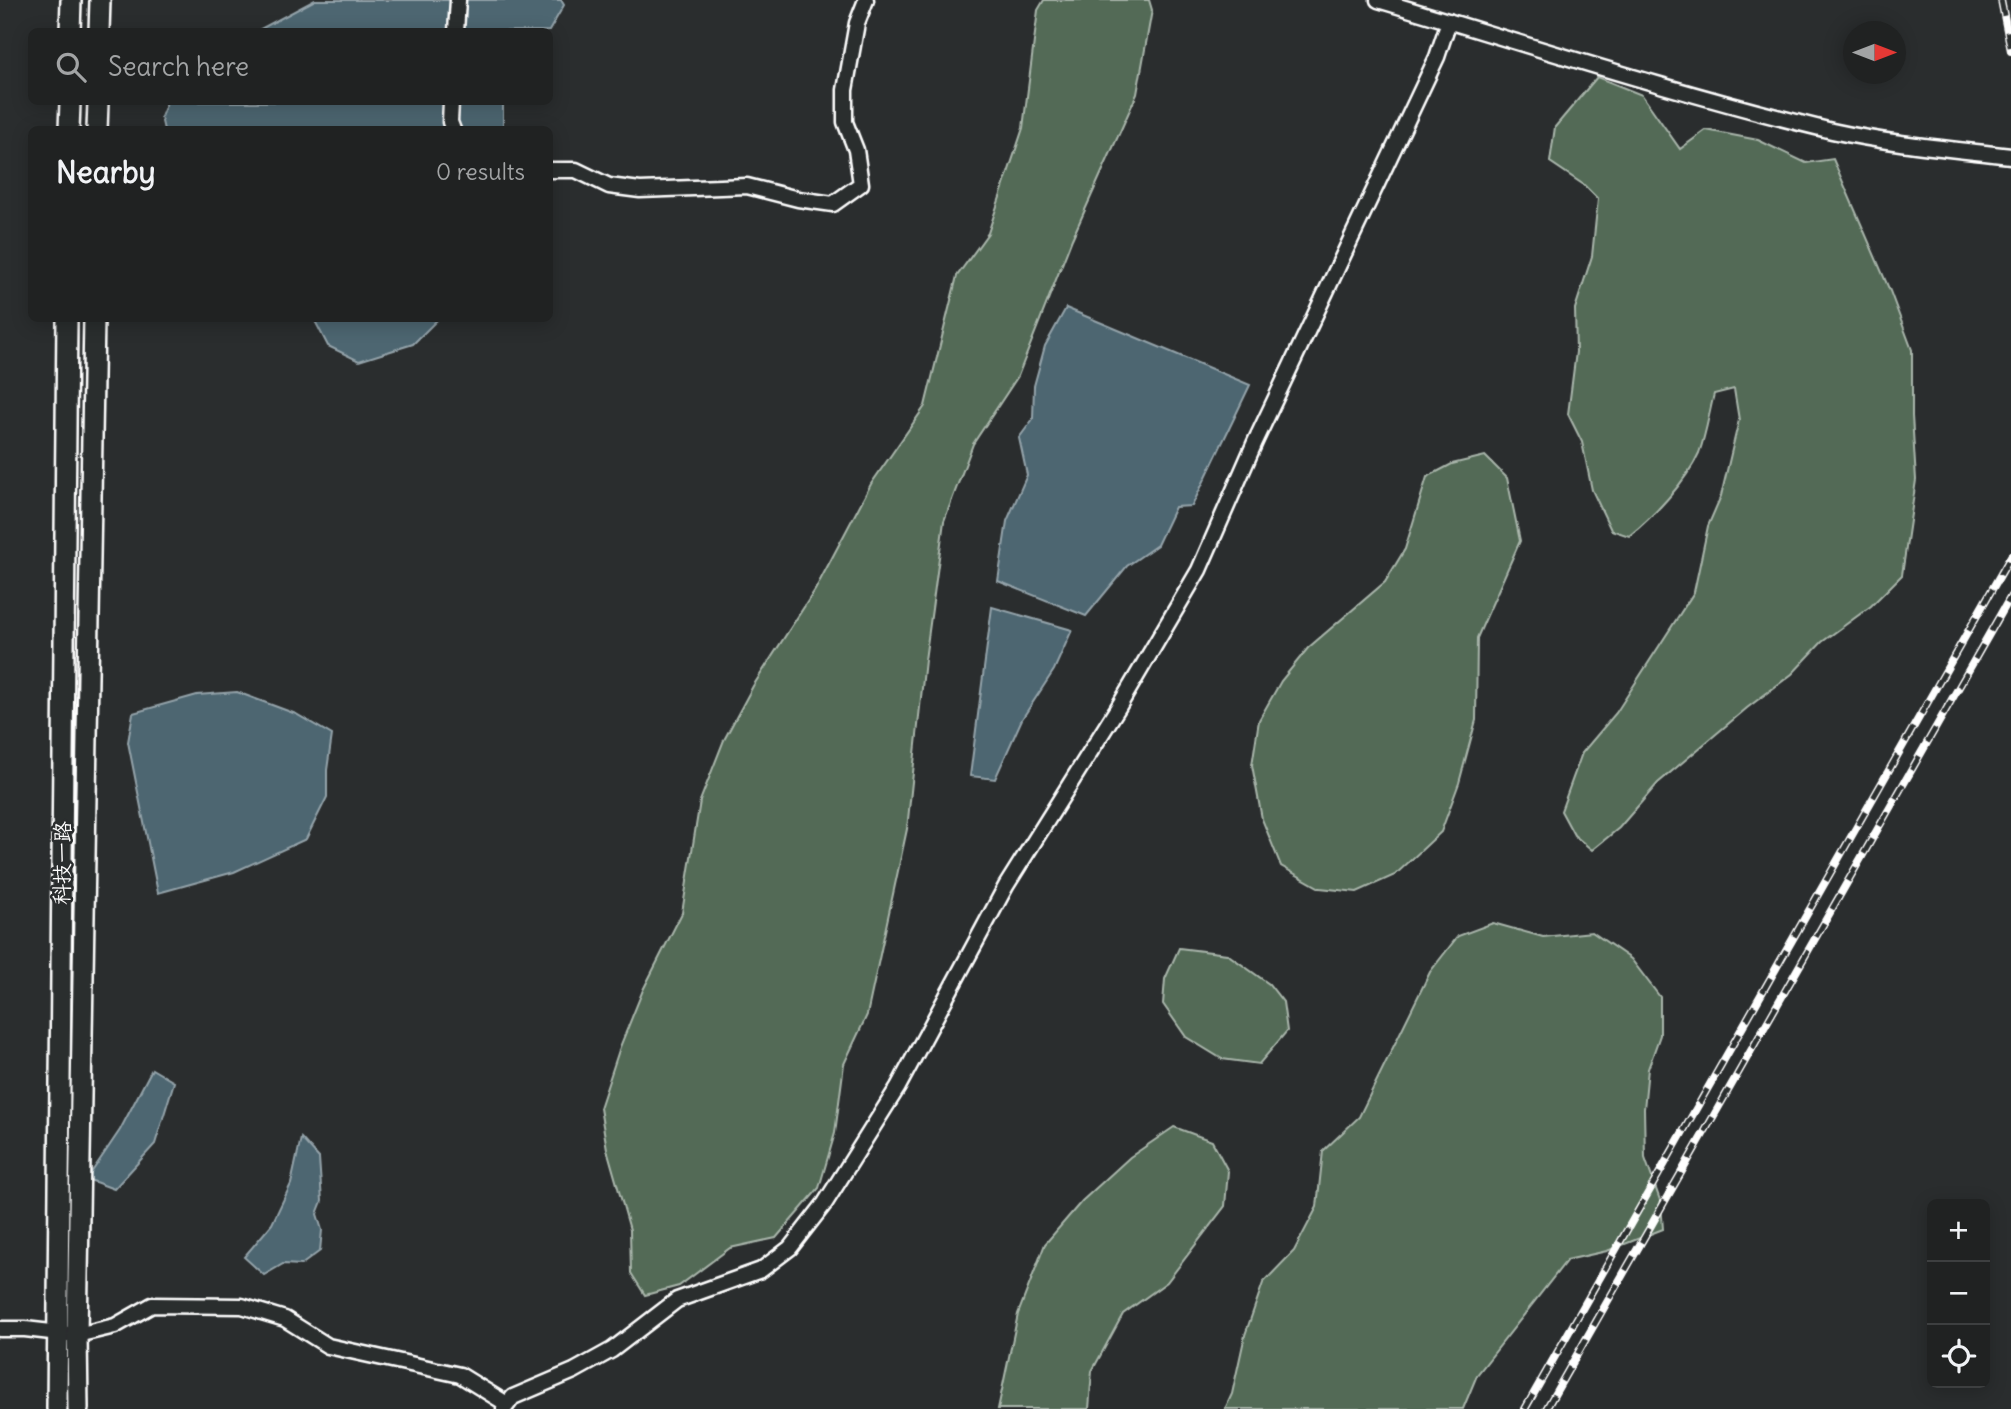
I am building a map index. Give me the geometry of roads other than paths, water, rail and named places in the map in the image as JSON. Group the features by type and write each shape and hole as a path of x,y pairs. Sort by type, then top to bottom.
{"main road":[{"path":"70,28 71,0"},
{"path":"99,28 100,0"},
{"path":"69,126 70,105"},
{"path":"97,126 98,105"},
{"name":"科技一路","path":"57,1409 67,322"},
{"name":"科技一路","path":"78,1409 94,322"}],"street":[{"path":"456,28 458,0"},
{"path":"553,170 576,170 609,186 640,190 747,186 798,199 833,204 861,184 856,150 845,122 845,90 857,23 866,0"},
{"path":"1378,0 1406,4 1449,21 1607,69 1834,131 1910,144 2011,156"},
{"path":"0,1329 77,1335 115,1326 152,1305 242,1306 285,1319 328,1346 460,1375 506,1407 513,1396 573,1371 612,1350 677,1300 761,1270 790,1248 825,1203 898,1087 1006,886 1119,706 1199,570 1261,430 1437,57 1449,21"},
{"path":"452,105 452,126"}],"water":[{"path":"315,0 561,0 564,5 551,28 262,28"},
{"path":"166,105 503,105 503,126 163,126 161,117"},
{"path":"1066,308 1250,385 1192,506 1175,507 1157,545 1127,566 1086,616 998,581 1007,521 1027,475 1019,438 1033,419 1034,386 1045,346"},
{"path":"316,322 435,322 413,344 359,361 328,346"},
{"path":"992,607 1072,630 1054,670 1022,719 995,779 970,776"},
{"path":"237,692 296,714 332,735 327,770 327,797 306,839 234,872 158,893 128,742 133,713 197,695"},
{"path":"152,1069 174,1082 155,1144 114,1189 87,1179 120,1130"},
{"path":"301,1138 319,1158 322,1201 317,1214 322,1230 320,1251 301,1265 283,1264 264,1275 244,1257 272,1224 291,1184"}],"railway":[{"path":"2001,0 2011,51"},
{"path":"1525,1409 2011,556"},
{"path":"1546,1409 2011,596"}]}
